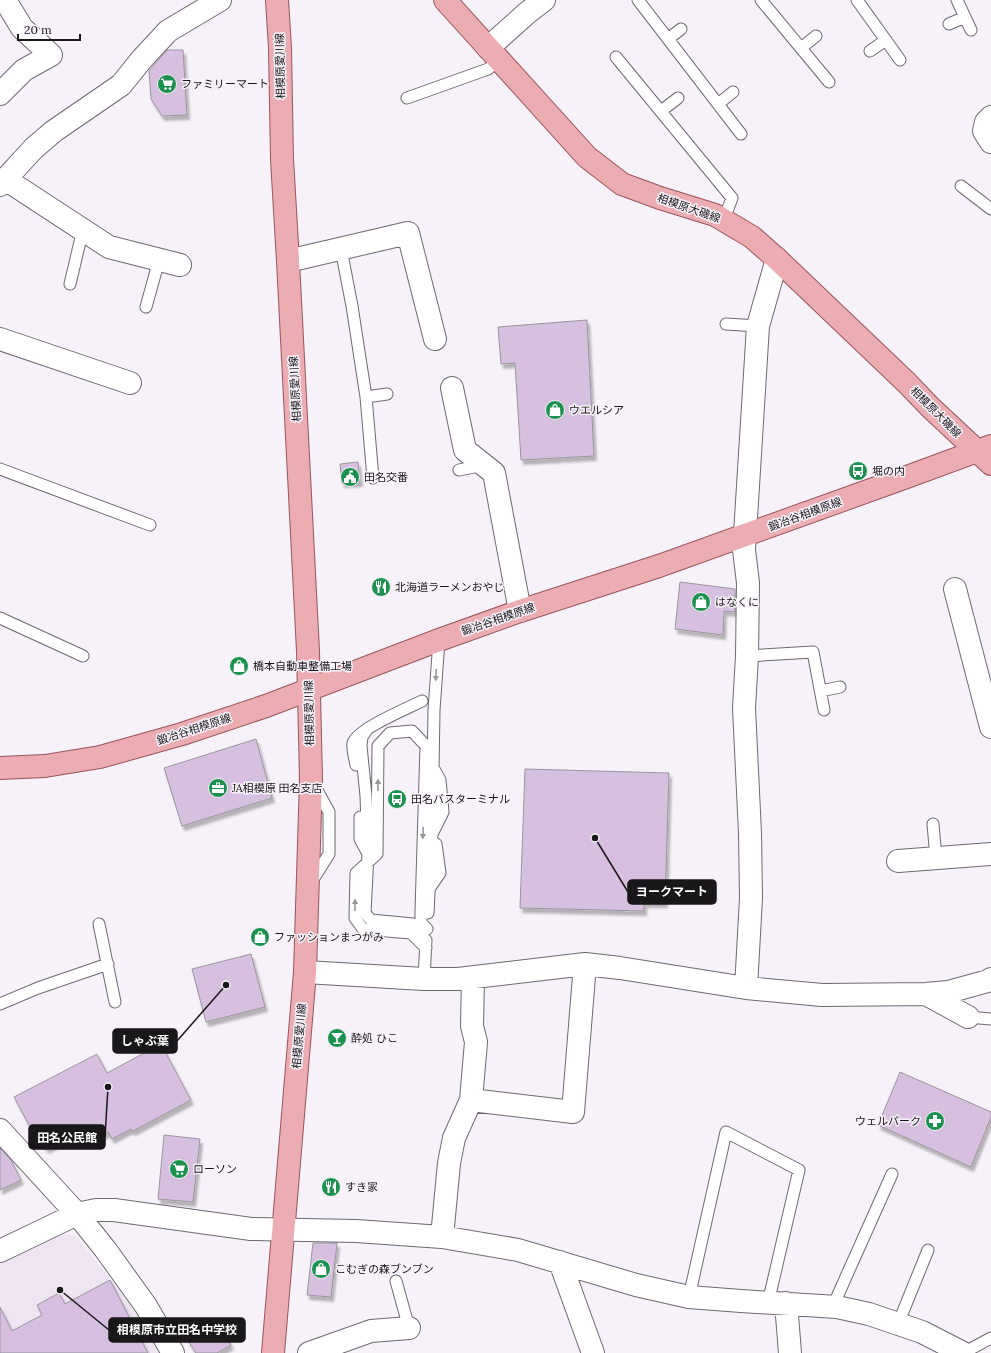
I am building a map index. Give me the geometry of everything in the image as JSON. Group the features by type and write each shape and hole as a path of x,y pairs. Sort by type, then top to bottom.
{"main road":[{"name":"相模原愛川線","path":"273,1353 304,972 311,779 308,651 282,159 280,48 277,0"},
{"name":"相模原大磯線","path":"445,0 587,157 607,174 622,184 724,219 752,237 778,259 986,454"},
{"name":"鍛冶谷相模原線","path":"0,768 45,766 100,757 182,734 266,706 439,640 520,611 659,566 745,535 986,454"}],"street":[{"path":"0,94 24,70 51,55 22,28 5,0"},
{"path":"180,265 109,246 83,229 2,182 34,148 54,131 121,85 142,59 168,31 220,0"},
{"path":"493,54 527,13 544,0"},
{"path":"991,117 986,122 984,132 991,142"},
{"path":"288,261 408,233 435,339"},
{"path":"746,988 751,898 750,833 744,708 747,656 748,583 744,550 758,326 778,259"},
{"path":"0,339 130,383"},
{"path":"452,388 465,450 494,473 520,611"},
{"path":"955,589 991,727"},
{"path":"898,861 991,854"},
{"path":"471,1100 572,1112 585,964"},
{"path":"304,972 424,979 473,978 585,964 620,968 746,988 822,995 926,994 948,992 991,980"},
{"path":"442,1237 449,1163 454,1138 471,1100 476,1042 472,1026 473,978"},
{"path":"926,994 968,1016"},
{"path":"0,1130 77,1214 105,1249 146,1306 173,1353"},
{"path":"0,1251 77,1214 96,1210 114,1210 251,1228 442,1237 518,1250 588,1272 689,1297 833,1306 869,1314 922,1332 963,1353"},
{"path":"560,1262 593,1353"},
{"path":"777,1303 790,1353"},
{"path":"310,1353 371,1331 409,1328"}],"lane":[{"path":"638,0 741,134"},
{"path":"761,0 828,82"},
{"path":"858,0 900,60"},
{"path":"957,0 971,30"},
{"path":"949,24 965,17"},
{"path":"668,39 681,29"},
{"path":"801,48 816,36"},
{"path":"870,51 886,40"},
{"path":"408,98 488,69 493,54"},
{"path":"616,57 732,198 724,219"},
{"path":"718,104 733,92"},
{"path":"661,111 678,98"},
{"path":"961,186 991,209"},
{"path":"70,284 83,229"},
{"path":"341,249 352,306 366,397 373,478"},
{"path":"146,307 159,260"},
{"path":"726,324 758,326"},
{"path":"366,397 387,394"},
{"path":"459,470 484,465"},
{"path":"0,469 150,525"},
{"path":"0,618 83,656"},
{"path":"392,931 417,918 429,890 440,874 437,847 432,834 434,710 439,640"},
{"path":"747,656 813,652 824,710"},
{"path":"821,691 840,687"},
{"path":"417,918 371,920 365,913 368,858 366,796 356,768 353,744 357,736 368,728 422,701 434,710"},
{"path":"424,979 426,938 417,918 426,728 434,722"},
{"path":"426,746 412,731 390,733 378,746 377,854 368,858 356,873 355,918 363,929 411,933 426,938"},
{"path":"933,824 936,858"},
{"path":"417,918 426,938"},
{"path":"99,924 115,1002"},
{"path":"0,1004 38,988 108,964"},
{"path":"968,1016 991,1019"},
{"path":"689,1297 726,1132 799,1170 777,1303"},
{"path":"833,1306 892,1174"},
{"path":"898,1324 928,1250"},
{"path":"396,1281 409,1328"},
{"path":"963,1353 991,1338"}],"shaded area":[{"path":"62,1233 76,1236 141,1318 160,1353 0,1353 0,1263"}],"building":[{"name":"ファミリーマート","path":"167,50 183,50 187,115 162,116 151,99 149,71"},
{"name":"ウエルシア","path":"587,320 594,456 521,460 515,363 501,364 498,327"},
{"name":"田名交番","path":"358,462 360,482 342,483 340,464"},
{"path":"680,582 735,589 735,612 724,611 723,635 675,629"},
{"path":"256,739 272,798 182,826 164,768"},
{"path":"525,769 669,773 665,903 644,903 644,911 520,908"},
{"path":"251,954 265,1007 206,1022 192,969"},
{"path":"161,1044 191,1100 133,1131 131,1129 112,1139 108,1132 86,1144 79,1131 47,1149 36,1138 14,1097 97,1054 107,1073"},
{"name":"ウェルパーク","path":"900,1072 991,1112 991,1117 971,1167 878,1125"},
{"name":"ローソン","path":"164,1135 200,1139 193,1202 158,1199"},
{"path":"0,1148 11,1160 21,1180 0,1190"},
{"path":"313,1243 337,1243 331,1297 307,1295"},
{"path":"110,1280 148,1353 0,1353 0,1307 12,1331 42,1315 37,1305 59,1293 65,1304"},
{"path":"217,1321 231,1345 217,1353 196,1353 187,1339"}],"place":[{"name":"ファミリーマート","path":"167,84"},
{"name":"ウエルシア","path":"555,410"},
{"name":"堀の内","path":"858,471"},
{"name":"田名交番","path":"350,477"},
{"name":"北海道ラーメンおやじ","path":"381,587"},
{"name":"はなくに","path":"701,602"},
{"name":"橋本自動車整備工場","path":"239,666"},
{"name":"JA相模原 田名支店","path":"218,788"},
{"name":"田名バスターミナル","path":"397,799"},
{"name":"ヨークマート","path":"595,838"},
{"name":"ファッションまつがみ","path":"260,937"},
{"name":"しゃぶ葉","path":"226,985"},
{"name":"酔処 ひこ","path":"337,1038"},
{"name":"田名公民館","path":"108,1087"},
{"name":"ウェルパーク","path":"935,1121"},
{"name":"ローソン","path":"179,1169"},
{"name":"すき家","path":"331,1187"},
{"name":"こむぎの森ブンブン","path":"321,1269"},
{"name":"相模原市立田名中学校","path":"60,1290"}]}
